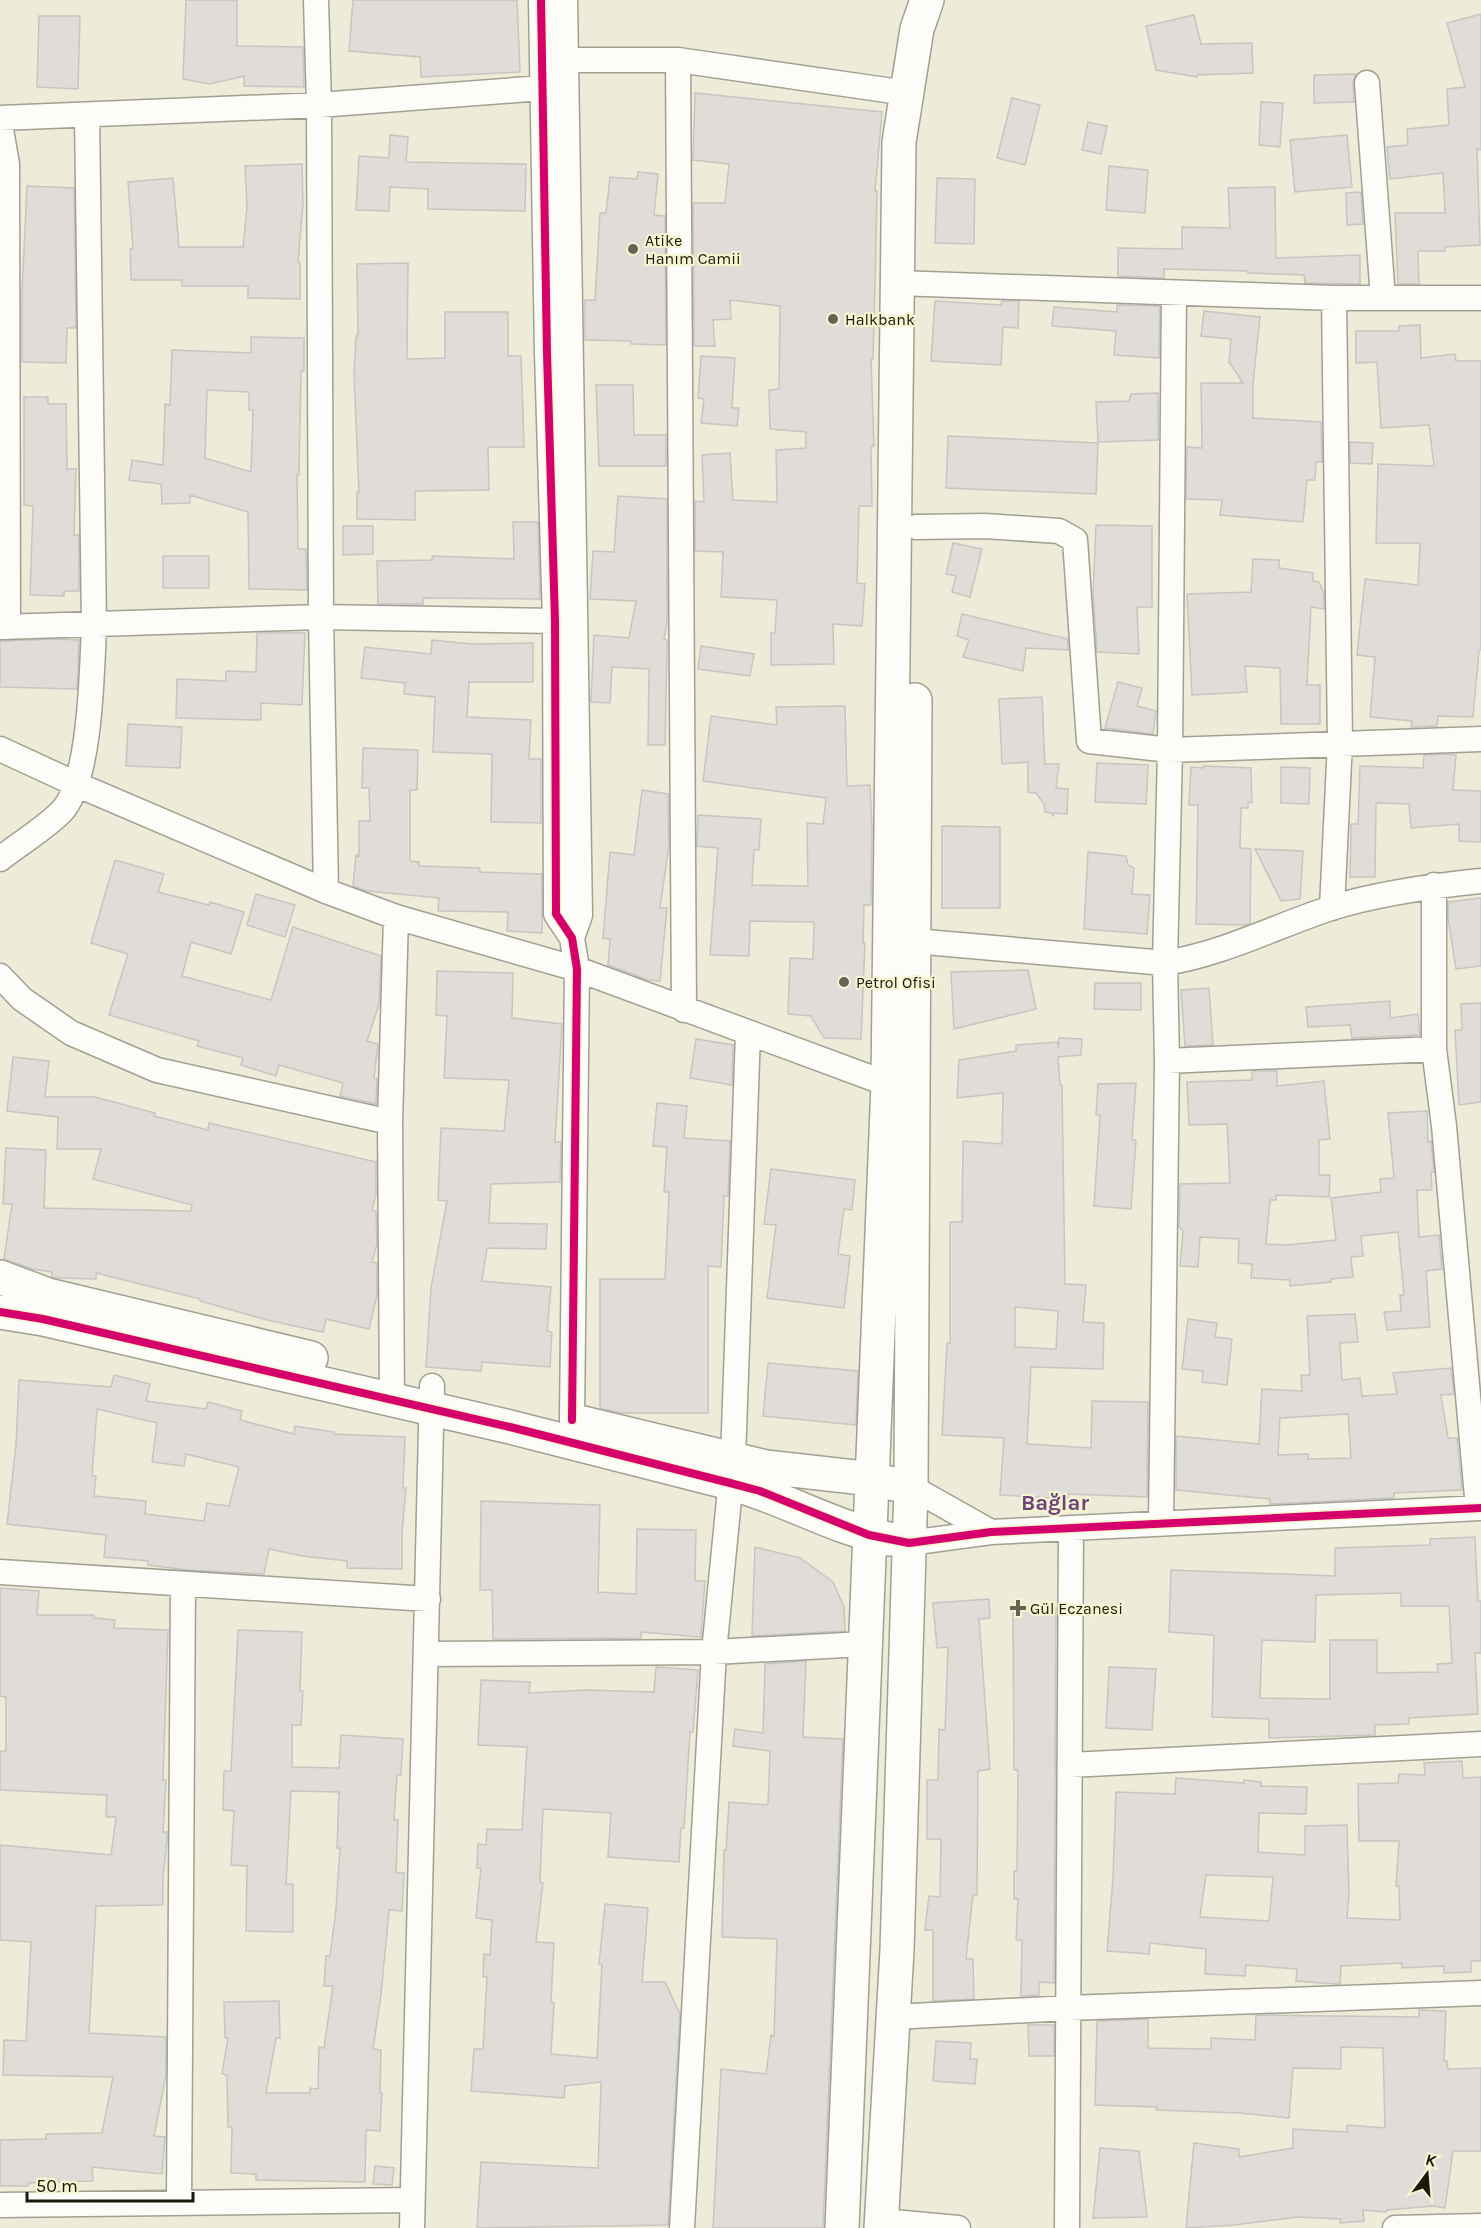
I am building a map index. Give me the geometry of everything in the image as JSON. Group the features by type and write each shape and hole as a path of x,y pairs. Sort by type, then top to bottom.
{"main road":[{"path":"881,2225 898,1938 911,1487 916,527 899,142 920,10"},
{"path":"842,2228 888,1084 907,283 920,10"},
{"path":"0,1277 48,1295 392,1388 732,1471 766,1467 872,1479 911,1487"},
{"path":"0,1312 392,1388"},
{"path":"432,1398 572,1420 732,1471 760,1491 869,1535 909,1543"}],"street":[{"path":"316,0 319,105 321,616 326,891"},
{"path":"541,0 555,621 556,914 572,938 577,969 572,1420"},
{"path":"564,0 580,915 572,938"},
{"path":"0,118 319,105 542,88 565,60"},
{"path":"565,60 678,60 907,93"},
{"path":"678,60 684,1010"},
{"path":"1367,83 1383,298"},
{"path":"0,859 63,810 78,785 89,709 94,625 87,115"},
{"path":"0,124 8,164 4,627 321,616 555,621"},
{"path":"907,283 1334,298 1481,298"},
{"path":"1161,1523 1167,1061 1165,963 1170,750 1174,293"},
{"path":"1332,908 1340,742 1334,298"},
{"path":"916,527 985,526 1059,531 1075,540 1089,741 1170,750 1340,742 1481,739"},
{"path":"0,748 78,785 326,891 396,917 577,969 888,1084"},
{"path":"914,941 1165,963 1203,955 1332,908 1434,885 1481,881"},
{"path":"909,1543 991,1532 1480,1508 1444,1126 1434,1048 1434,885"},
{"path":"392,1388 390,1122 396,917"},
{"path":"0,976 22,999 71,1033 157,1070 390,1122"},
{"path":"682,2228 714,1652 732,1471 748,1033"},
{"path":"1167,1061 1434,1048"},
{"path":"412,2228 432,1398"},
{"path":"911,1487 991,1532"},
{"path":"1067,2228 1071,1528"},
{"path":"0,1572 428,1599"},
{"path":"178,2202 183,1584"},
{"path":"426,1654 714,1652 864,1644"},
{"path":"1070,1765 1481,1744"},
{"path":"893,2017 1068,2008 1481,1993"},
{"path":"0,2205 412,2200"},
{"path":"881,2225 958,2228"},
{"path":"1395,2228 1481,2226"}],"building":[{"path":"186,0 237,0 237,46 303,47 304,87 244,86 244,76 210,84 183,79"},
{"path":"353,0 517,0 520,72 421,77 420,57 349,51"},
{"path":"1481,14 1481,150 1477,149 1480,245 1445,247 1445,251 1418,251 1419,284 1398,284 1395,213 1445,213 1443,173 1390,179 1387,147 1408,145 1407,129 1449,125 1447,89 1465,87 1447,23"},
{"path":"1194,15 1201,44 1252,43 1253,73 1197,75 1197,77 1156,70 1146,26"},
{"path":"39,16 80,16 78,89 37,87"},
{"path":"1356,74 1353,83 1354,102 1314,103 1314,75"},
{"path":"695,93 882,112 875,191 877,191 875,285 873,359 871,359 874,446 871,447 872,506 859,506 857,583 865,584 862,626 833,624 834,664 771,665 771,633 775,633 777,600 721,597 723,552 695,551 695,501 704,502 702,455 730,453 733,500 777,502 776,450 806,448 806,432 770,429 769,390 779,389 780,306 730,300 731,319 713,320 715,346 694,346 693,203 725,203 729,164 693,160"},
{"path":"1012,98 1040,105 1025,165 997,158"},
{"path":"1261,102 1283,103 1280,147 1259,145"},
{"path":"1088,122 1107,126 1101,154 1082,150"},
{"path":"390,135 408,137 406,162 526,164 525,211 428,209 428,189 390,187 389,211 356,210 359,156 389,158"},
{"path":"1347,135 1352,187 1295,192 1290,140"},
{"path":"302,164 303,204 298,262 300,262 300,299 248,298 248,286 182,286 182,280 131,280 130,249 133,249 128,182 173,178 179,247 243,247 247,208 245,166"},
{"path":"1109,166 1148,170 1145,213 1106,210"},
{"path":"638,172 658,174 654,215 665,216 666,345 631,344 631,341 585,340 585,300 595,300 600,213 606,213 610,177 637,179"},
{"path":"937,178 975,179 974,244 935,243"},
{"path":"27,186 74,188 76,328 67,328 66,363 22,362 22,292"},
{"path":"1275,187 1276,258 1360,255 1360,284 1305,283 1304,275 1248,273 1248,271 1164,269 1164,278 1118,276 1118,248 1182,249 1182,227 1230,228 1228,188"},
{"path":"1361,192 1363,224 1347,225 1346,193"},
{"path":"408,263 407,359 445,358 445,312 508,312 508,356 521,356 524,447 488,447 489,490 415,491 415,520 357,519 357,492 359,492 354,374 356,336 358,336 357,264"},
{"path":"935,301 1001,305 1002,301 1019,301 1018,328 1003,327 1001,365 931,361"},
{"path":"1117,305 1160,306 1159,358 1114,355 1116,331 1052,326 1054,307 1117,312"},
{"path":"1204,311 1260,317 1253,384 1253,418 1321,422 1322,462 1316,462 1315,480 1307,480 1303,522 1220,515 1222,500 1186,499 1187,447 1202,448 1201,383 1243,383 1229,362 1231,339 1201,336"},
{"path":"1420,325 1421,358 1455,354 1456,361 1481,361 1481,650 1479,650 1473,717 1438,716 1437,726 1411,727 1412,721 1370,717 1375,657 1357,655 1365,579 1418,585 1420,543 1376,543 1378,464 1434,466 1429,425 1381,428 1377,362 1356,363 1356,331 1399,331 1399,326"},
{"path":"251,337 304,338 299,475 297,475 298,549 306,549 307,590 249,589 248,512 190,495 190,503 162,504 161,484 129,480 132,460 163,465 165,404 170,405 172,350 251,353","holes":["207,390 249,392 249,410 253,410 251,472 205,458"]},
{"path":"701,356 735,358 732,408 739,408 737,426 701,423 704,399 698,398"},
{"path":"596,385 633,385 634,435 666,435 666,466 599,466"},
{"path":"1158,393 1158,440 1098,442 1096,402 1129,401 1131,394"},
{"path":"24,397 48,397 48,404 66,404 67,469 76,469 74,535 79,535 79,591 64,591 64,596 30,595 33,506 24,505"},
{"path":"948,436 1098,443 1096,494 946,488"},
{"path":"1350,442 1373,443 1372,464 1350,463"},
{"path":"618,496 667,499 667,623 664,639 667,640 665,745 648,745 649,669 612,667 610,703 591,702 594,635 629,638 636,601 590,599 593,551 614,552"},
{"path":"513,522 538,522 540,599 423,598 423,604 378,604 377,561 432,560 432,556 514,559"},
{"path":"1096,525 1152,526 1152,607 1137,607 1139,654 1097,652 1093,594"},
{"path":"343,526 373,526 373,554 343,555"},
{"path":"953,543 982,549 970,597 952,592 956,576 946,574"},
{"path":"163,556 209,556 209,588 163,588"},
{"path":"1253,559 1279,560 1279,568 1313,573 1313,581 1319,582 1324,593 1324,609 1311,607 1307,685 1320,685 1320,724 1281,724 1280,668 1245,666 1247,692 1192,695 1187,594 1251,592"},
{"path":"962,614 1068,639 1068,650 1026,648 1023,671 963,657 969,640 957,636"},
{"path":"257,633 305,633 302,705 261,703 261,720 176,718 177,679 226,681 226,671 256,672"},
{"path":"79,640 77,689 0,687 0,641"},
{"path":"432,640 472,644 533,643 533,682 469,682 467,717 531,720 529,759 541,759 541,823 491,822 492,754 433,752 435,697 404,694 405,683 361,678 365,647 431,654"},
{"path":"701,646 754,654 750,676 698,669"},
{"path":"1118,682 1142,688 1137,706 1156,711 1153,734 1105,728"},
{"path":"1042,697 1045,764 1059,764 1056,788 1068,789 1067,814 1054,813 1053,816 1045,812 1044,804 1036,793 1028,792 1028,762 1002,764 999,699"},
{"path":"845,706 847,786 870,785 871,905 864,905 863,943 865,943 861,1039 824,1038 811,1016 788,1014 790,958 813,959 814,922 750,921 749,956 710,955 718,848 697,846 698,815 761,819 759,850 754,850 752,885 808,886 807,823 823,824 826,798 703,781 711,716 777,725 776,707"},
{"path":"128,724 182,727 180,768 126,766"},
{"path":"363,748 418,750 417,790 410,790 410,861 419,862 419,866 480,868 480,872 542,874 542,933 507,931 508,912 438,911 439,898 367,891 353,886 356,855 359,856 359,821 370,821 369,788 362,788"},
{"path":"1424,755 1456,755 1453,790 1481,791 1481,842 1459,841 1459,824 1411,828 1409,804 1376,803 1375,877 1350,877 1351,824 1358,824 1360,766 1423,768"},
{"path":"1097,763 1148,765 1146,804 1095,802"},
{"path":"1204,766 1251,768 1252,803 1248,802 1248,808 1241,808 1240,848 1251,849 1250,923 1246,925 1196,924 1198,805 1189,805 1191,767 1203,768"},
{"path":"1281,767 1310,768 1309,804 1281,803"},
{"path":"642,790 668,794 669,845 660,908 667,908 660,981 648,980 608,965 610,939 603,938 610,852 634,855"},
{"path":"942,826 1000,827 1000,908 942,908"},
{"path":"1255,849 1303,851 1300,899 1281,901"},
{"path":"1088,852 1126,856 1128,865 1134,868 1132,894 1150,895 1147,934 1084,929"},
{"path":"115,860 164,874 158,892 209,905 210,902 244,912 231,954 191,942 182,976 271,1000 293,927 381,956 379,1004 367,1041 378,1044 374,1078 377,1079 376,1104 340,1096 343,1083 279,1065 276,1076 241,1065 243,1058 197,1046 199,1041 109,1015 128,954 91,943"},
{"path":"256,894 295,905 285,937 247,925"},
{"path":"1481,898 1481,966 1456,969 1448,918 1448,902"},
{"path":"1028,970 1036,1009 954,1029 951,972"},
{"path":"437,971 513,973 512,1018 562,1024 555,1142 561,1142 560,1182 491,1184 489,1223 547,1224 546,1249 487,1248 482,1281 551,1287 547,1331 552,1332 550,1367 482,1362 481,1371 426,1367 431,1288 447,1201 438,1200 441,1128 504,1131 509,1080 444,1078 447,1016 436,1015"},
{"path":"1095,983 1141,983 1141,1010 1094,1009"},
{"path":"1209,988 1213,1045 1185,1046 1181,990"},
{"path":"1390,1001 1390,1018 1418,1014 1420,1035 1352,1038 1350,1025 1308,1027 1306,1007"},
{"path":"1481,1003 1481,1102 1459,1105 1455,1030 1462,1030 1461,1004"},
{"path":"1059,1038 1082,1039 1081,1055 1058,1057 1060,1085 1062,1085 1065,1284 1086,1285 1083,1322 1104,1323 1103,1369 1031,1367 1027,1444 1091,1448 1092,1401 1148,1402 1147,1497 1068,1494 1068,1499 1000,1495 1004,1438 942,1435 947,1343 950,1343 950,1222 962,1222 963,1141 1002,1144 1003,1093 957,1098 959,1060 1016,1051 1016,1045 1058,1042 1058,1048","holes":["1015,1307 1058,1311 1056,1349 1015,1347"]},
{"path":"696,1039 733,1045 732,1085 690,1078"},
{"path":"13,1057 49,1061 45,1097 95,1097 208,1130 209,1123 376,1162 376,1195 372,1210 376,1211 377,1244 372,1262 377,1263 377,1295 369,1329 326,1319 323,1332 267,1320 200,1301 200,1299 96,1273 96,1279 58,1278 52,1277 52,1272 32,1269 4,1259 12,1204 3,1204 6,1148 46,1150 44,1208 191,1211 192,1205 93,1179 101,1149 57,1149 58,1117 7,1111"},
{"path":"1252,1071 1277,1071 1277,1086 1324,1081 1330,1139 1319,1140 1319,1175 1330,1175 1329,1197 1276,1195 1276,1200 1270,1200 1266,1244 1287,1245 1336,1240 1331,1198 1381,1192 1380,1179 1394,1178 1388,1113 1427,1111 1428,1142 1431,1141 1434,1172 1431,1172 1432,1190 1417,1190 1419,1237 1439,1235 1442,1269 1426,1271 1430,1327 1387,1330 1384,1312 1401,1311 1400,1295 1404,1295 1398,1232 1361,1236 1363,1256 1351,1257 1353,1277 1331,1279 1331,1282 1290,1286 1290,1280 1251,1278 1252,1264 1238,1263 1239,1239 1200,1237 1198,1267 1180,1266 1183,1231 1179,1227 1180,1184 1230,1183 1227,1124 1189,1125 1187,1082 1252,1080"},
{"path":"1136,1083 1132,1140 1136,1140 1131,1209 1094,1206 1100,1115 1096,1115 1098,1084"},
{"path":"657,1103 687,1106 684,1138 730,1141 728,1196 724,1196 721,1267 708,1266 708,1413 621,1413 600,1408 600,1279 665,1279 669,1192 664,1192 667,1147 653,1146"},
{"path":"771,1169 855,1180 852,1210 844,1209 838,1254 850,1256 844,1308 767,1298 776,1225 764,1224"},
{"path":"1355,1314 1358,1342 1340,1343 1342,1380 1360,1378 1362,1396 1397,1394 1393,1373 1451,1368 1454,1394 1441,1395 1448,1438 1457,1438 1462,1490 1394,1493 1394,1498 1270,1504 1270,1499 1176,1490 1176,1436 1259,1444 1262,1389 1302,1391 1301,1375 1310,1375 1307,1316","holes":["1348,1414 1351,1458 1308,1459 1308,1454 1278,1455 1280,1418"]},
{"path":"1188,1319 1217,1323 1215,1337 1232,1339 1227,1385 1202,1382 1203,1371 1182,1369"},
{"path":"768,1363 858,1371 856,1425 763,1416"},
{"path":"114,1375 150,1384 146,1401 206,1409 208,1402 242,1411 240,1420 294,1434 295,1426 334,1432 334,1434 405,1437 403,1488 406,1488 402,1569 347,1568 347,1561 302,1556 269,1549 264,1574 188,1570 148,1565 148,1561 104,1557 106,1535 7,1524 16,1445 19,1380 111,1387","holes":["97,1409 157,1423 152,1462 184,1466 186,1454 239,1467 229,1506 207,1503 204,1521 145,1514 146,1501 94,1496 96,1476 92,1476"]},
{"path":"481,1501 600,1505 598,1592 636,1594 637,1529 696,1530 695,1581 705,1581 701,1637 641,1632 641,1638 493,1639 492,1590 480,1590"},
{"path":"1475,1537 1478,1601 1481,1601 1481,1653 1475,1653 1478,1714 1409,1718 1409,1724 1375,1725 1375,1735 1269,1738 1269,1719 1212,1717 1214,1635 1169,1632 1171,1570 1335,1576 1335,1548 1430,1545 1430,1539","holes":["1401,1593 1401,1606 1449,1606 1452,1663 1437,1664 1438,1672 1377,1673 1377,1640 1330,1640 1330,1699 1260,1698 1262,1640 1315,1642 1316,1595"]},
{"path":"755,1547 800,1558 833,1582 844,1607 845,1631 752,1636"},
{"path":"0,1588 39,1591 37,1615 94,1615 94,1618 115,1620 114,1628 168,1630 163,1780 166,1780 163,1832 167,1832 167,1839 163,1905 96,1906 89,2033 166,2037 166,2075 154,2136 165,2137 162,2174 92,2167 93,2181 0,2186 0,2140 46,2139 46,2134 102,2133 113,2077 3,2075 4,2040 26,2041 31,1942 0,1940 0,1845 111,1855 116,1817 106,1817 107,1795 0,1790 0,1751 6,1751 6,1697 0,1696"},
{"path":"989,1599 990,1618 979,1619 990,1769 978,1771 977,1895 973,1895 966,1959 973,1959 974,1999 933,2001 933,1930 925,1930 929,1896 940,1897 941,1839 927,1839 927,1780 938,1780 939,1729 945,1730 948,1647 937,1648 933,1603"},
{"path":"1013,1608 1056,1608 1054,1983 1039,1982 1039,1995 1021,1996 1022,1940 1016,1940 1018,1899 1014,1899 1014,1871 1017,1871 1018,1770 1014,1770"},
{"path":"238,1630 302,1632 301,1725 292,1725 292,1767 339,1768 341,1735 403,1739 401,1775 397,1775 394,1820 398,1820 396,1873 404,1873 402,1911 389,1910 373,2049 381,2050 380,2131 366,2130 365,2182 256,2180 256,2174 231,2173 232,2127 228,2127 227,2075 222,2074 228,2038 225,2038 224,2002 279,2001 280,2038 276,2038 266,2093 310,2093 310,2088 318,2089 319,2047 324,2048 333,1986 324,1986 326,1956 330,1956 336,1909 340,1848 337,1848 339,1792 291,1791 286,1884 293,1884 293,1932 246,1931 247,1866 231,1865 234,1811 223,1810 224,1771 231,1771"},
{"path":"806,1661 803,1737 843,1739 823,2228 713,2228 721,2069 766,2074 771,2035 774,2036 777,1939 722,1937 724,1850 726,1850 729,1802 768,1805 770,1751 733,1746 735,1729 763,1733 765,1664"},
{"path":"656,1667 698,1670 693,1732 690,1732 684,1828 681,1828 679,1862 608,1857 611,1813 543,1809 540,1882 543,1883 536,1942 554,1943 551,2054 597,2058 602,1965 599,1964 605,1904 648,1908 642,1982 665,1982 680,2014 668,2225 477,2228 481,2162 598,2168 601,2082 565,2086 564,2098 471,2091 474,2049 483,2049 487,1977 483,1977 484,1954 490,1955 492,1920 476,1918 481,1868 477,1868 478,1844 486,1845 487,1829 522,1830 527,1747 478,1745 481,1680 530,1682 529,1693 586,1690 654,1692"},
{"path":"1109,1667 1156,1669 1152,1730 1106,1728"},
{"path":"1462,1761 1463,1778 1481,1777 1481,1961 1471,1961 1471,1972 1444,1973 1444,1966 1402,1968 1402,1963 1341,1966 1340,1984 1334,1984 1296,1981 1297,1969 1246,1965 1245,1976 1205,1974 1206,1949 1150,1943 1149,1954 1107,1951 1113,1878 1116,1792 1175,1794 1176,1778 1244,1783 1244,1780 1261,1782 1261,1786 1307,1787 1306,1814 1259,1813 1258,1852 1305,1855 1305,1826 1347,1825 1349,1894 1347,1918 1400,1920 1399,1886 1396,1886 1399,1841 1359,1841 1358,1784 1398,1783 1399,1774 1425,1775 1424,1763","holes":["1206,1875 1273,1877 1269,1921 1200,1917"]},
{"path":"1419,2010 1446,2011 1444,2061 1447,2061 1448,2069 1481,2068 1481,2151 1453,2151 1445,2208 1433,2206 1387,2210 1386,2212 1363,2210 1364,2221 1340,2223 1341,2219 1297,2217 1186,2228 1194,2143 1239,2149 1239,2157 1293,2148 1293,2129 1347,2132 1347,2125 1385,2128 1383,2048 1341,2047 1341,2069 1293,2068 1289,2118 1240,2113 1156,2110 1157,2107 1095,2105 1097,2021 1148,2019 1148,2048 1211,2049 1211,2038 1255,2040 1256,2015 1419,2017"},
{"path":"1028,2025 1054,2025 1054,2056 1029,2056"},
{"path":"936,2041 971,2043 970,2059 977,2059 975,2084 933,2081"},
{"path":"1100,2148 1139,2151 1147,2217 1093,2218"},
{"path":"375,2166 394,2168 392,2185 373,2184"}],"cycle path":[{"path":"541,0 547,353 555,621 556,914 572,938 577,969 572,1420"},
{"path":"0,1312 43,1319 510,1427 760,1491 869,1535 909,1543 991,1532 1481,1508"}],"place":[{"name":"Atike Hanım Camii","path":"633,249"},
{"name":"Halkbank","path":"833,319"},
{"name":"Petrol Ofisi","path":"844,982"},
{"name":"Gül Eczanesi","path":"1018,1608"}],"district":[{"name":"Bağlar","path":"1055,1503"}]}
